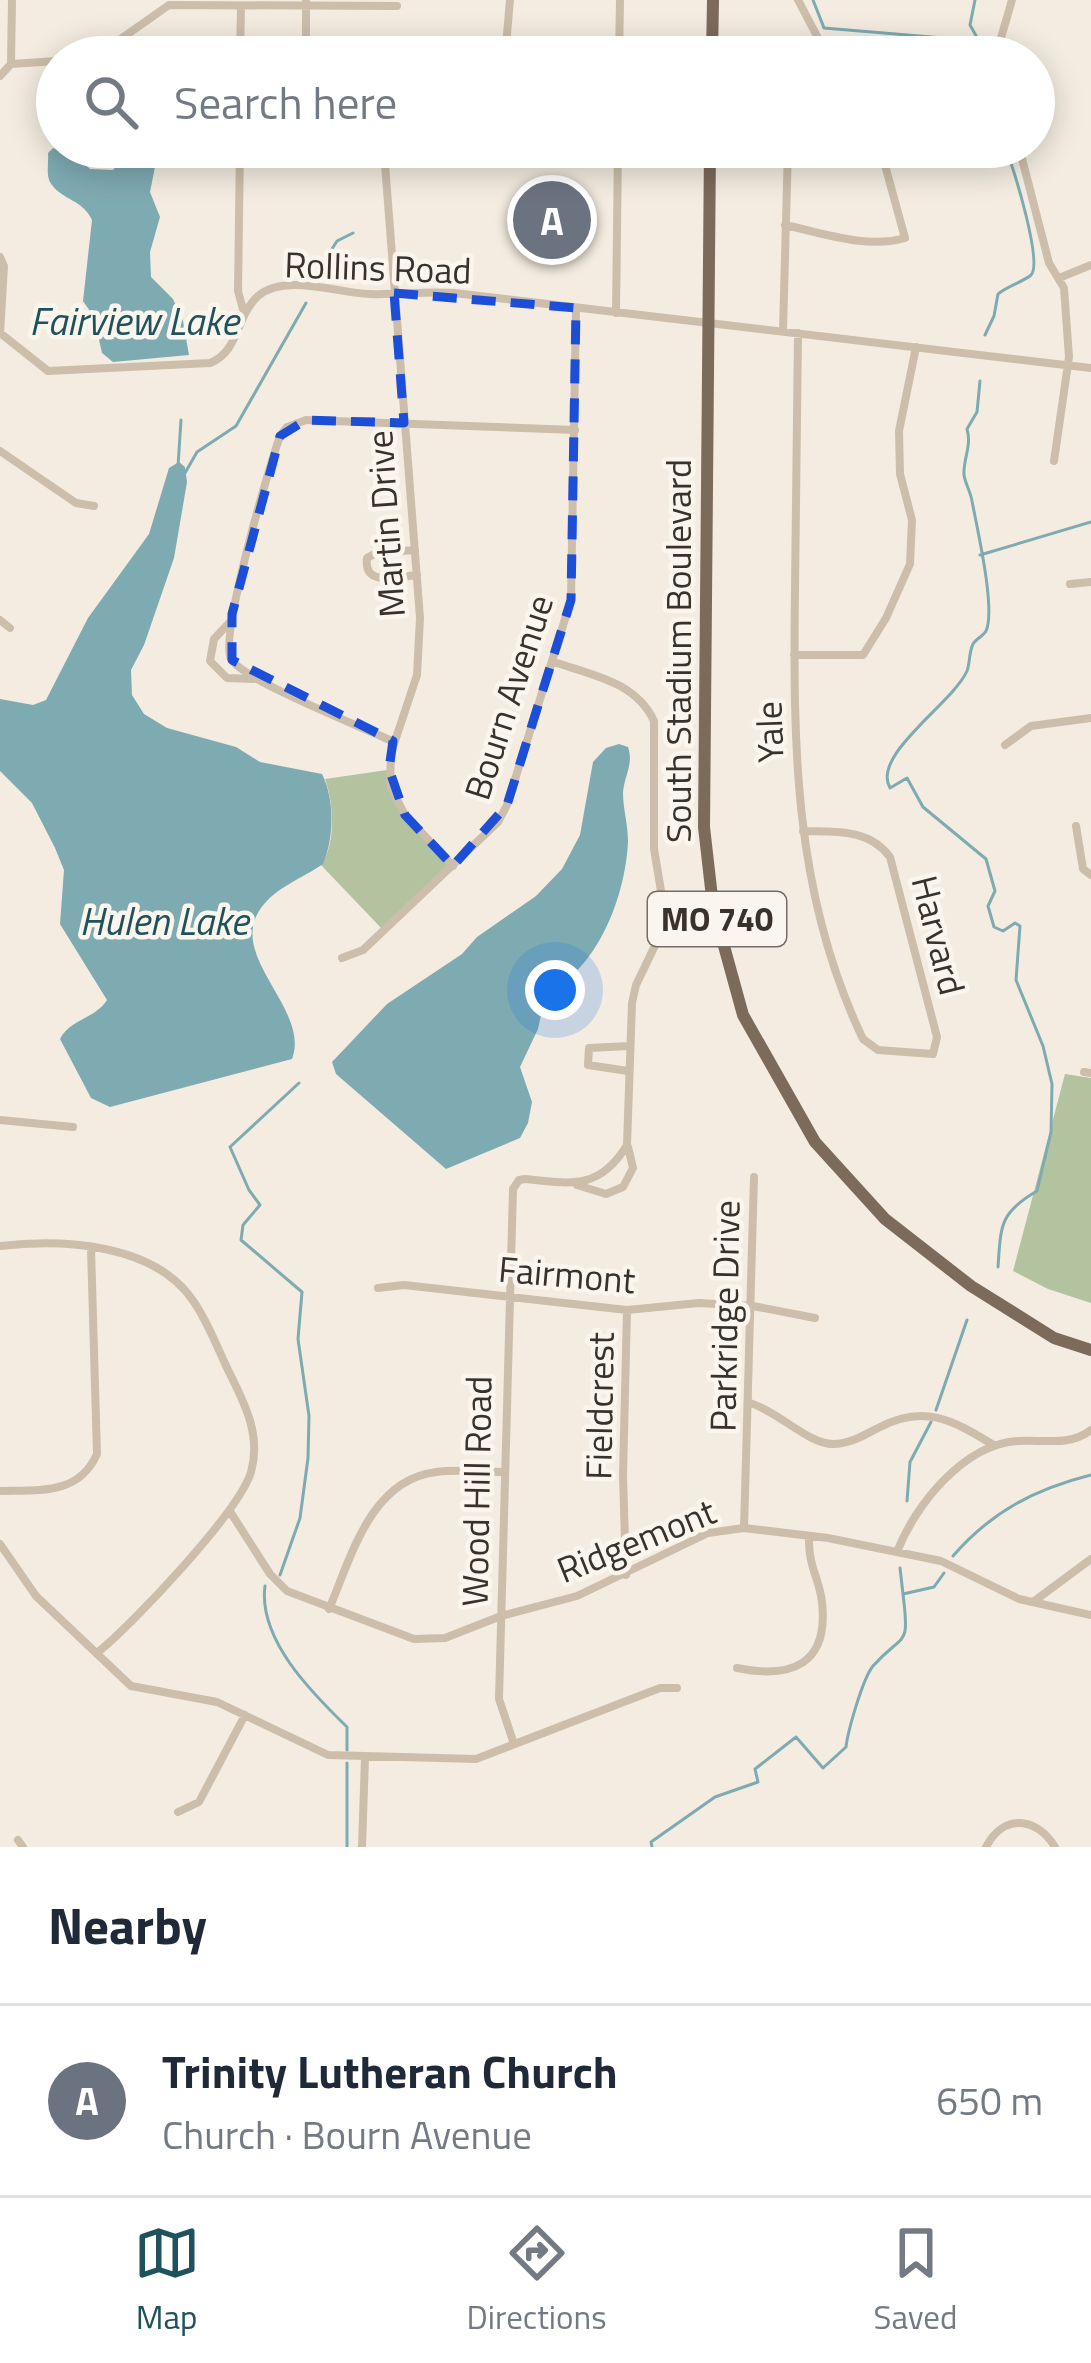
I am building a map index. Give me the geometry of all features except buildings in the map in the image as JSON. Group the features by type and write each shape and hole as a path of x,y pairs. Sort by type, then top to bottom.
{"main road":[{"path":"712,36 713,0"},
{"name":"South Stadium Boulevard","path":"710,168 704,826 713,906 742,1015 814,1142 885,1220 971,1286 1054,1338 1091,1350"}],"street":[{"path":"0,76 11,64 12,0"},
{"path":"507,36 510,0"},
{"path":"620,0 620,36"},
{"path":"798,0 815,36"},
{"path":"998,36 1012,0"},
{"path":"123,36 169,2 397,7"},
{"path":"306,3 306,36"},
{"path":"240,36 241,6"},
{"path":"11,64 36,63"},
{"path":"239,168 238,291 244,314"},
{"name":"Martin Drive","path":"388,168 420,655 388,769 395,801 453,866"},
{"path":"616,313 618,168"},
{"path":"783,332 787,168"},
{"path":"785,225 838,237 905,238 886,168"},
{"path":"1024,168 1043,244 1064,288 1068,366 1054,461"},
{"path":"0,256 4,266 0,333"},
{"path":"1059,279 1091,265"},
{"name":"Rollins Road","path":"0,333 48,370 210,363 229,349 255,298 278,287 454,293 1091,368"},
{"name":"Bourn Avenue","path":"342,958 363,950 498,822 507,805 571,600 576,308"},
{"name":"Yale","path":"798,333 794,732 803,831 820,929 863,1039 878,1050 922,1055 937,1051"},
{"path":"794,655 863,655 908,575 911,520 900,474 898,431 916,347"},
{"path":"394,742 258,679 232,659 228,648 231,618 280,436 287,427 306,420 575,430"},
{"path":"0,451 76,503 94,506"},
{"path":"415,550 371,555 365,566 378,578 417,575"},
{"path":"1070,584 1091,582"},
{"path":"231,618 214,638 210,661 227,678 238,682 258,679"},
{"path":"0,620 10,628"},
{"path":"554,662 634,692 654,721 654,849 664,909 662,929 636,985 628,1071 627,1145 633,1168 623,1187 606,1194 576,1184"},
{"path":"1005,745 1031,726 1091,718"},
{"path":"1076,826 1083,869 1091,874"},
{"name":"Harvard","path":"803,831 863,835 890,856 937,1051"},
{"path":"628,1071 596,1069 586,1057 589,1048 598,1045 629,1046"},
{"path":"0,1120 73,1127"},
{"path":"576,1184 597,1177 617,1161 627,1145"},
{"name":"Parkridge Drive","path":"744,1528 754,1177"},
{"name":"Wood Hill Road","path":"514,1744 500,1710 513,1189 519,1180 576,1184"},
{"path":"0,1246 92,1248 124,1253 153,1265 195,1303 248,1409 253,1431 251,1470 230,1513 98,1653"},
{"path":"0,1491 75,1484 97,1454 92,1248"},
{"name":"Fairmont","path":"378,1288 404,1285 627,1310 699,1304 752,1306 815,1318"},
{"name":"Fieldcrest","path":"626,1575 627,1310"},
{"path":"750,1402 771,1409 824,1443 858,1439 909,1414 931,1415 992,1444 1068,1442 1091,1430"},
{"path":"897,1552 911,1521 968,1459 992,1444"},
{"path":"329,1610 376,1508 402,1483 437,1472 503,1472"},
{"name":"Ridgemont","path":"230,1513 278,1584 329,1610 425,1640 445,1639 501,1616 577,1596 708,1532 744,1528 897,1552 956,1567 1032,1602 1091,1615"},
{"path":"736,1668 772,1672 795,1668 817,1647 822,1607 809,1568 808,1536"},
{"path":"0,1544 36,1595 131,1686 217,1702 314,1750 365,1758 476,1759 660,1688 676,1688"},
{"path":"1032,1602 1091,1559"},
{"path":"178,1812 199,1802 245,1715"},
{"path":"362,1847 365,1758"},
{"path":"986,1847 998,1827 1011,1822 1028,1822 1045,1832 1055,1847"}],"highlighted area":[{"path":"394,293 576,308 571,600 507,805 453,866 405,815 389,769 393,741 232,660 232,614 280,436 306,420 404,423"}],"green space":[{"path":"387,770 394,801 452,866 383,930 321,865 332,824 325,779"},
{"path":"1065,1074 1091,1078 1091,1303 1013,1271"}],"water":[{"name":"Fairview Lake","path":"48,168 155,168 150,192 160,217 150,252 151,277 173,299 189,355 113,362 102,353 94,317 83,301 92,220 84,208 52,185"},
{"name":"Hulen Lake","path":"179,462 185,467 187,482 174,558 131,670 132,695 144,714 167,728 236,747 260,762 322,774 331,807 331,831 323,864 274,894 253,927 260,964 290,1021 295,1040 292,1059 110,1107 91,1098 60,1039 107,1000 60,924 64,870 55,848 32,803 0,771 0,699 33,705 46,700 88,618 149,534 169,468"},
{"path":"628,747 630,759 623,793 628,841 622,883 595,948 565,981 546,992 538,1029 520,1067 532,1102 528,1123 520,1138 446,1169 336,1074 332,1062 387,1004 462,954 477,937 536,896 562,869 580,835 593,762 606,748"}],"waterway":[{"path":"813,0 824,28 919,36"},
{"path":"975,0 970,25 976,36"},
{"path":"985,335 998,294 1031,275 1034,267 1026,213 1012,168"},
{"path":"313,279 337,241 353,233"},
{"path":"185,473 197,452 236,426 306,303"},
{"path":"980,381 977,412 967,429 964,475 985,568 986,631 973,644 959,684 902,745 887,775 890,788 907,778 923,807 986,859 995,891 988,906 994,927 1003,931 1015,923 1020,926 1016,980 1043,1046 1052,1084 1051,1132 1037,1191 1015,1206 1004,1222 998,1267"},
{"path":"178,466 181,420"},
{"path":"980,555 1091,522"},
{"path":"280,1575 300,1518 308,1458 309,1416 298,1339 302,1292 241,1240 243,1225 260,1205 230,1147 299,1083"},
{"path":"936,1410 967,1320"},
{"path":"907,1501 910,1462 931,1422"},
{"path":"953,1556 1015,1504 1091,1475"},
{"path":"900,1568 903,1594"},
{"path":"652,1847 651,1842 715,1797 758,1782 755,1769 796,1737 823,1768 846,1747 869,1672 905,1632 903,1594 934,1587 944,1573"},
{"path":"265,1586 265,1606 278,1645 303,1681 347,1727 347,1750"},
{"path":"347,1763 347,1847"}],"place":[{"name":"Trinity Lutheran Church","path":"552,220"}]}
